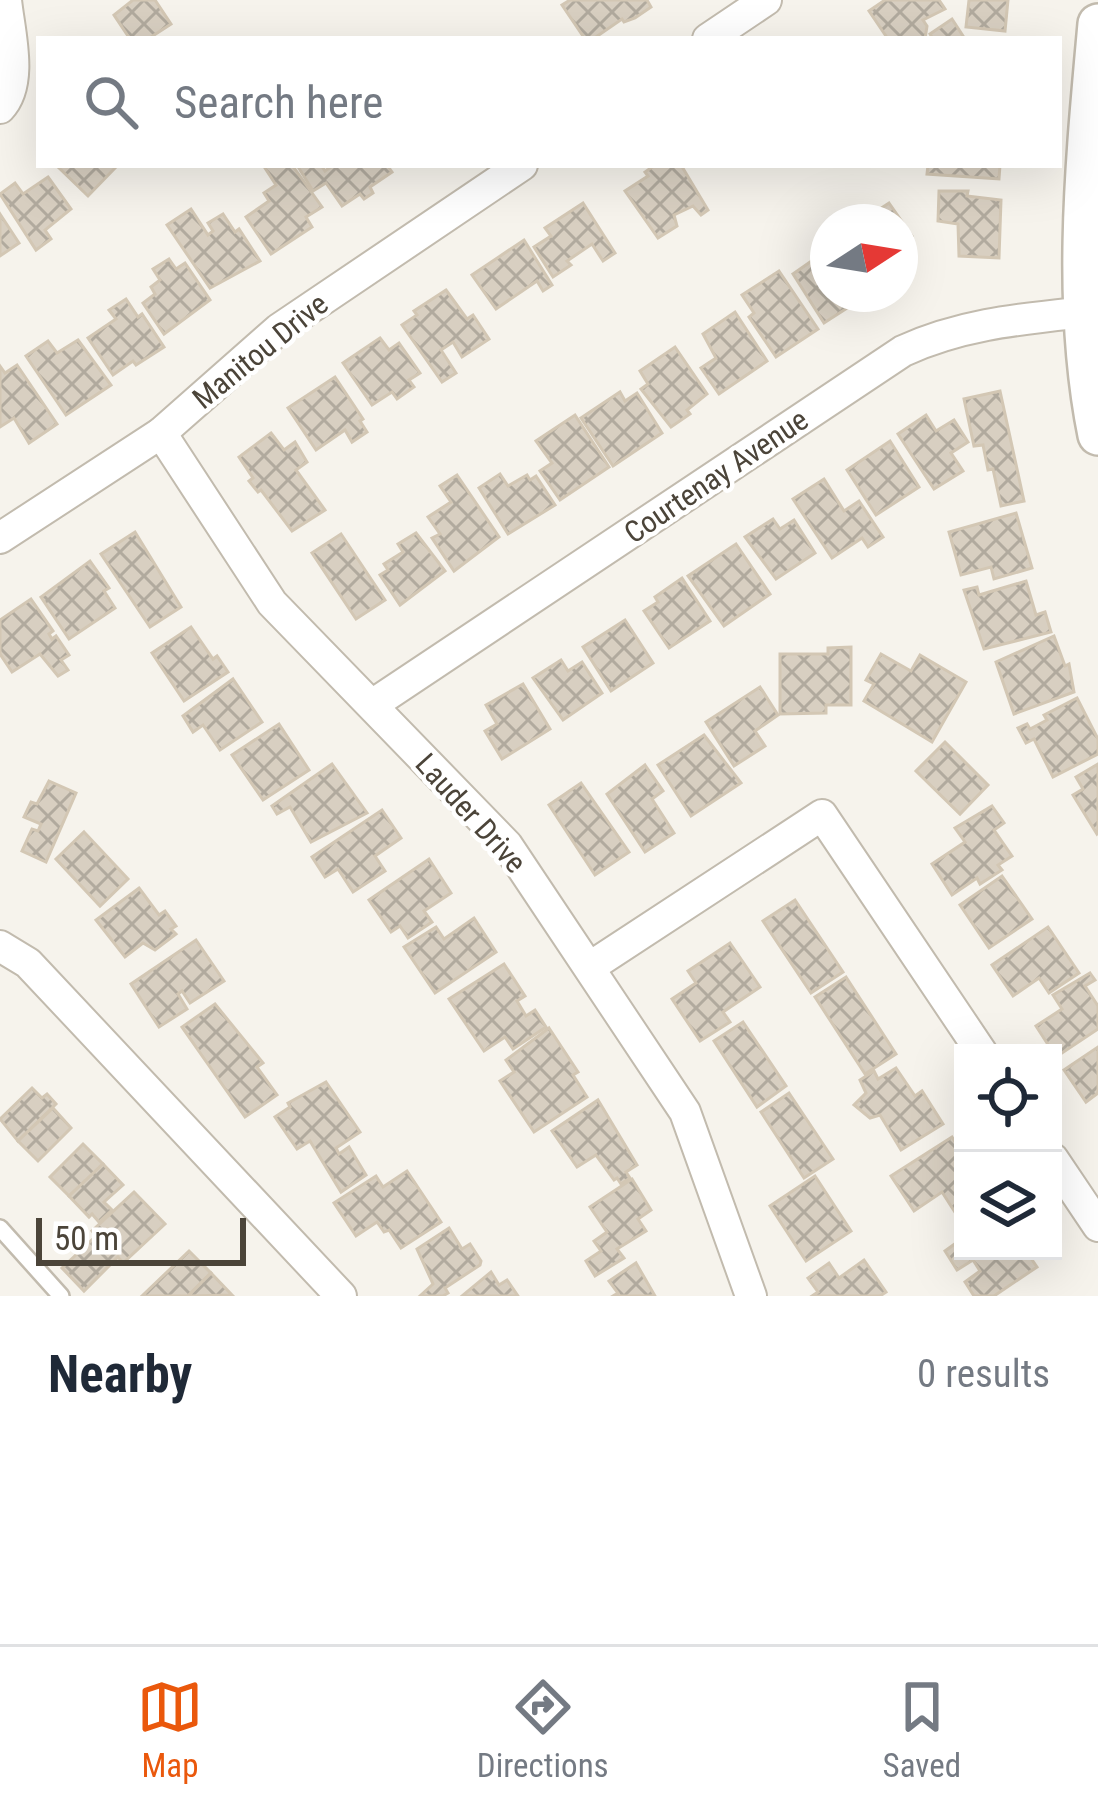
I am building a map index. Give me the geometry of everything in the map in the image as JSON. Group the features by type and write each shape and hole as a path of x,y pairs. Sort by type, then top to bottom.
{"street":[{"path":"0,108 7,101 13,72 6,0"},
{"path":"712,36 763,1"},
{"path":"1098,24 1085,312 1098,435"},
{"name":"Manitou Drive","path":"0,538 161,433 279,329 518,168"},
{"name":"Courtenay Avenue","path":"372,705 903,351 960,328 1085,312"},
{"name":"Lauder Drive","path":"161,433 272,603 507,845 686,1112 751,1296"},
{"path":"590,967 822,815 976,1044"},
{"path":"0,946 28,963 341,1296"},
{"path":"1062,1172 1098,1226"}],"lane":[{"path":"0,1228 61,1296"}],"building":[{"path":"133,0 155,0 171,24 153,36 128,36 114,15"},
{"path":"570,0 647,0 651,7 597,36 583,36 562,5"},
{"path":"885,0 939,0 945,9 923,20 925,36 886,36 869,11"},
{"path":"969,0 1008,0 1005,31 966,27"},
{"path":"952,19 963,36 931,36"},
{"path":"59,168 115,168 88,196"},
{"path":"265,168 294,168 322,207 306,217 312,227 271,254 246,217 269,201 264,193 276,185"},
{"path":"299,168 389,168 392,172 370,187 373,193 364,199 360,194 342,206 326,183 313,191"},
{"path":"683,168 708,210 701,215 693,206 674,215 677,226 658,238 625,191 648,176 645,172"},
{"path":"928,168 1000,168 999,179 927,174"},
{"path":"48,177 71,209 45,230 51,239 36,250 0,194 15,183 23,194"},
{"path":"939,191 968,191 967,196 1001,200 999,258 959,256 958,224 938,221"},
{"path":"583,203 615,253 603,261 592,244 553,277 534,247 551,236 545,228"},
{"path":"191,209 208,235 213,231 208,223 223,214 260,261 210,288 167,225"},
{"path":"0,214 19,243 0,256"},
{"path":"524,240 552,285 543,291 537,281 496,309 472,275"},
{"path":"169,259 176,269 185,263 210,300 164,334 143,303 155,294 151,287 160,280 153,269"},
{"path":"810,262 810,301 793,274"},
{"path":"779,271 818,329 776,357 749,317 754,313 742,295"},
{"path":"446,290 467,319 473,315 489,339 462,357 453,342 441,350 456,373 442,382 402,325"},
{"path":"126,299 164,347 113,375 88,338 116,319 109,310"},
{"path":"735,312 767,361 719,394 701,368 716,358 703,334"},
{"path":"817,312 841,312 824,323"},
{"path":"380,338 389,350 399,343 420,373 409,380 414,387 397,399 392,392 372,405 343,363"},
{"path":"78,340 111,385 66,415 26,356 48,341 57,353"},
{"path":"675,347 707,394 671,427 641,389 648,384 640,371"},
{"path":"17,365 57,424 29,443 14,418 0,427 0,366 5,373"},
{"path":"335,377 367,432 352,442 345,430 316,450 288,408"},
{"path":"1000,391 1024,501 1001,506 983,445 974,446 964,399"},
{"path":"620,392 625,401 637,393 662,433 613,466 581,418"},
{"path":"575,415 609,467 560,500 540,471 552,463 536,441"},
{"path":"926,415 936,431 954,420 968,442 951,453 963,471 934,489 898,434"},
{"path":"271,433 284,450 295,442 307,462 296,470 325,510 292,531 249,481 253,478 239,457"},
{"path":"890,441 919,487 876,515 847,470"},
{"path":"500,474 508,486 527,475 530,480 536,476 555,505 508,534 479,488"},
{"path":"457,475 499,537 454,571 432,538 440,534 428,517 451,502 440,486"},
{"path":"824,479 844,511 859,501 883,537 868,547 862,538 832,558 793,499"},
{"path":"1016,513 1032,568 994,579 991,567 961,575 949,532"},
{"path":"773,519 780,529 794,520 815,553 776,579 745,537"},
{"path":"135,532 181,607 150,627 101,554"},
{"path":"416,533 445,571 400,605 380,575 388,570 384,564 403,552 398,544"},
{"path":"341,534 385,600 356,619 312,553"},
{"path":"736,544 770,594 724,626 688,576"},
{"path":"90,561 109,588 104,591 115,608 69,639 41,597"},
{"path":"682,578 710,621 669,648 644,611"},
{"path":"1026,581 1036,615 1045,612 1051,632 984,649 964,590 977,587 979,595"},
{"path":"31,599 53,631 52,639 56,636 69,655 61,660 68,670 58,676 40,654 12,672 0,654 0,620"},
{"path":"625,620 653,663 611,691 583,647"},
{"path":"191,627 228,672 184,701 152,653"},
{"path":"1054,636 1065,666 1069,664 1074,692 1014,714 996,662"},
{"path":"851,647 851,705 826,705 826,713 780,714 780,654 828,654 828,648"},
{"path":"881,654 911,671 920,655 966,682 932,742 864,701 874,684 866,680"},
{"path":"561,660 568,671 582,662 602,693 563,720 533,678"},
{"path":"233,679 262,722 220,750 203,725 193,732 183,716"},
{"path":"523,684 550,729 502,759 485,731 497,724 486,705"},
{"path":"760,687 778,715 755,731 765,746 734,766 706,722"},
{"path":"1077,698 1098,739 1098,754 1053,777 1034,739 1026,743 1018,728 1027,724 1030,729 1047,720 1044,715"},
{"path":"279,724 309,770 263,800 232,755"},
{"path":"704,735 741,783 691,816 658,765"},
{"path":"945,742 988,785 960,814 916,771"},
{"path":"332,764 367,813 311,842 290,807 277,814 272,806"},
{"path":"1098,764 1097,834 1073,795 1083,789 1076,777"},
{"path":"645,765 663,791 652,799 674,833 645,852 607,794"},
{"path":"49,781 76,793 46,862 22,851 32,829 38,831 41,824 24,817"},
{"path":"581,783 629,852 595,875 549,805"},
{"path":"992,806 1004,823 994,830 1012,856 998,865 1002,870 980,884 977,878 952,895 932,864 965,842 955,828"},
{"path":"382,810 401,838 375,856 385,871 353,892 338,869 325,877 312,857"},
{"path":"84,832 128,879 100,906 56,859"},
{"path":"429,859 451,893 424,911 432,922 408,938 400,926 391,932 369,900"},
{"path":"1002,876 1032,919 989,948 960,905"},
{"path":"139,888 159,915 165,911 176,934 155,950 143,943 125,957 96,920"},
{"path":"795,900 843,972 811,993 763,921"},
{"path":"474,918 496,952 435,993 404,947 436,927 444,939"},
{"path":"1048,927 1079,973 1049,993 1039,978 1013,996 992,965"},
{"path":"196,940 224,981 190,1003 182,991 178,994 187,1009 159,1027 131,984"},
{"path":"730,943 760,987 723,1012 730,1022 700,1041 672,999 696,983 688,971"},
{"path":"504,964 525,996 517,1001 526,1016 535,1010 546,1027 513,1049 505,1037 484,1051 449,999"},
{"path":"1090,973 1095,980 1085,986 1098,1006 1098,1029 1062,1053 1062,1044 1048,1044 1036,1026 1062,1009 1053,995"},
{"path":"846,977 896,1054 865,1074 815,997"},
{"path":"215,1004 263,1063 257,1067 277,1095 245,1117 182,1027"},
{"path":"743,1022 786,1086 757,1107 714,1041"},
{"path":"549,1028 578,1072 573,1075 587,1097 534,1132 500,1081 514,1072 506,1060"},
{"path":"1098,1047 1098,1093 1086,1102 1064,1070"},
{"path":"896,1068 915,1096 922,1091 943,1124 901,1150 880,1115 870,1118 854,1105 866,1093 860,1080 874,1071 878,1079"},
{"path":"326,1082 360,1132 336,1148 339,1154 349,1147 366,1175 341,1192 310,1141 297,1149 275,1117 290,1107 288,1103"},
{"path":"32,1088 56,1104 18,1141 0,1119"},
{"path":"789,1093 833,1159 804,1178 761,1112"},
{"path":"598,1100 637,1165 626,1172 630,1178 621,1184 596,1155 577,1167 552,1131"},
{"path":"53,1108 71,1128 38,1161 18,1141"},
{"path":"952,1137 954,1140 954,1211 942,1192 914,1211 891,1176"},
{"path":"83,1144 103,1164 69,1196 50,1177"},
{"path":"103,1164 123,1185 104,1202 112,1210 99,1222 69,1196"},
{"path":"407,1171 441,1222 401,1248 377,1222 356,1236 334,1203 376,1176 383,1187"},
{"path":"815,1176 851,1231 806,1261 770,1206"},
{"path":"632,1179 651,1210 638,1219 646,1231 617,1249 624,1258 595,1276 586,1261 601,1251 594,1241 607,1232 590,1207"},
{"path":"134,1192 165,1224 123,1263 118,1257 84,1291 62,1268 96,1236 92,1231"},
{"path":"449,1228 462,1249 470,1244 480,1265 445,1288 448,1293 443,1296 420,1296 433,1284 417,1249"},
{"path":"954,1244 954,1260 973,1260 957,1270 945,1251"},
{"path":"189,1251 211,1273 188,1296 142,1296"},
{"path":"864,1260 886,1292 880,1296 812,1296 818,1292 808,1278 829,1263 839,1278"},
{"path":"973,1260 1032,1260 1037,1267 994,1296 974,1296 965,1282 980,1271"},
{"path":"636,1263 655,1296 613,1296 618,1293 609,1281"},
{"path":"491,1272 499,1285 507,1280 518,1296 462,1296"},
{"path":"211,1273 232,1295 188,1296"}]}
